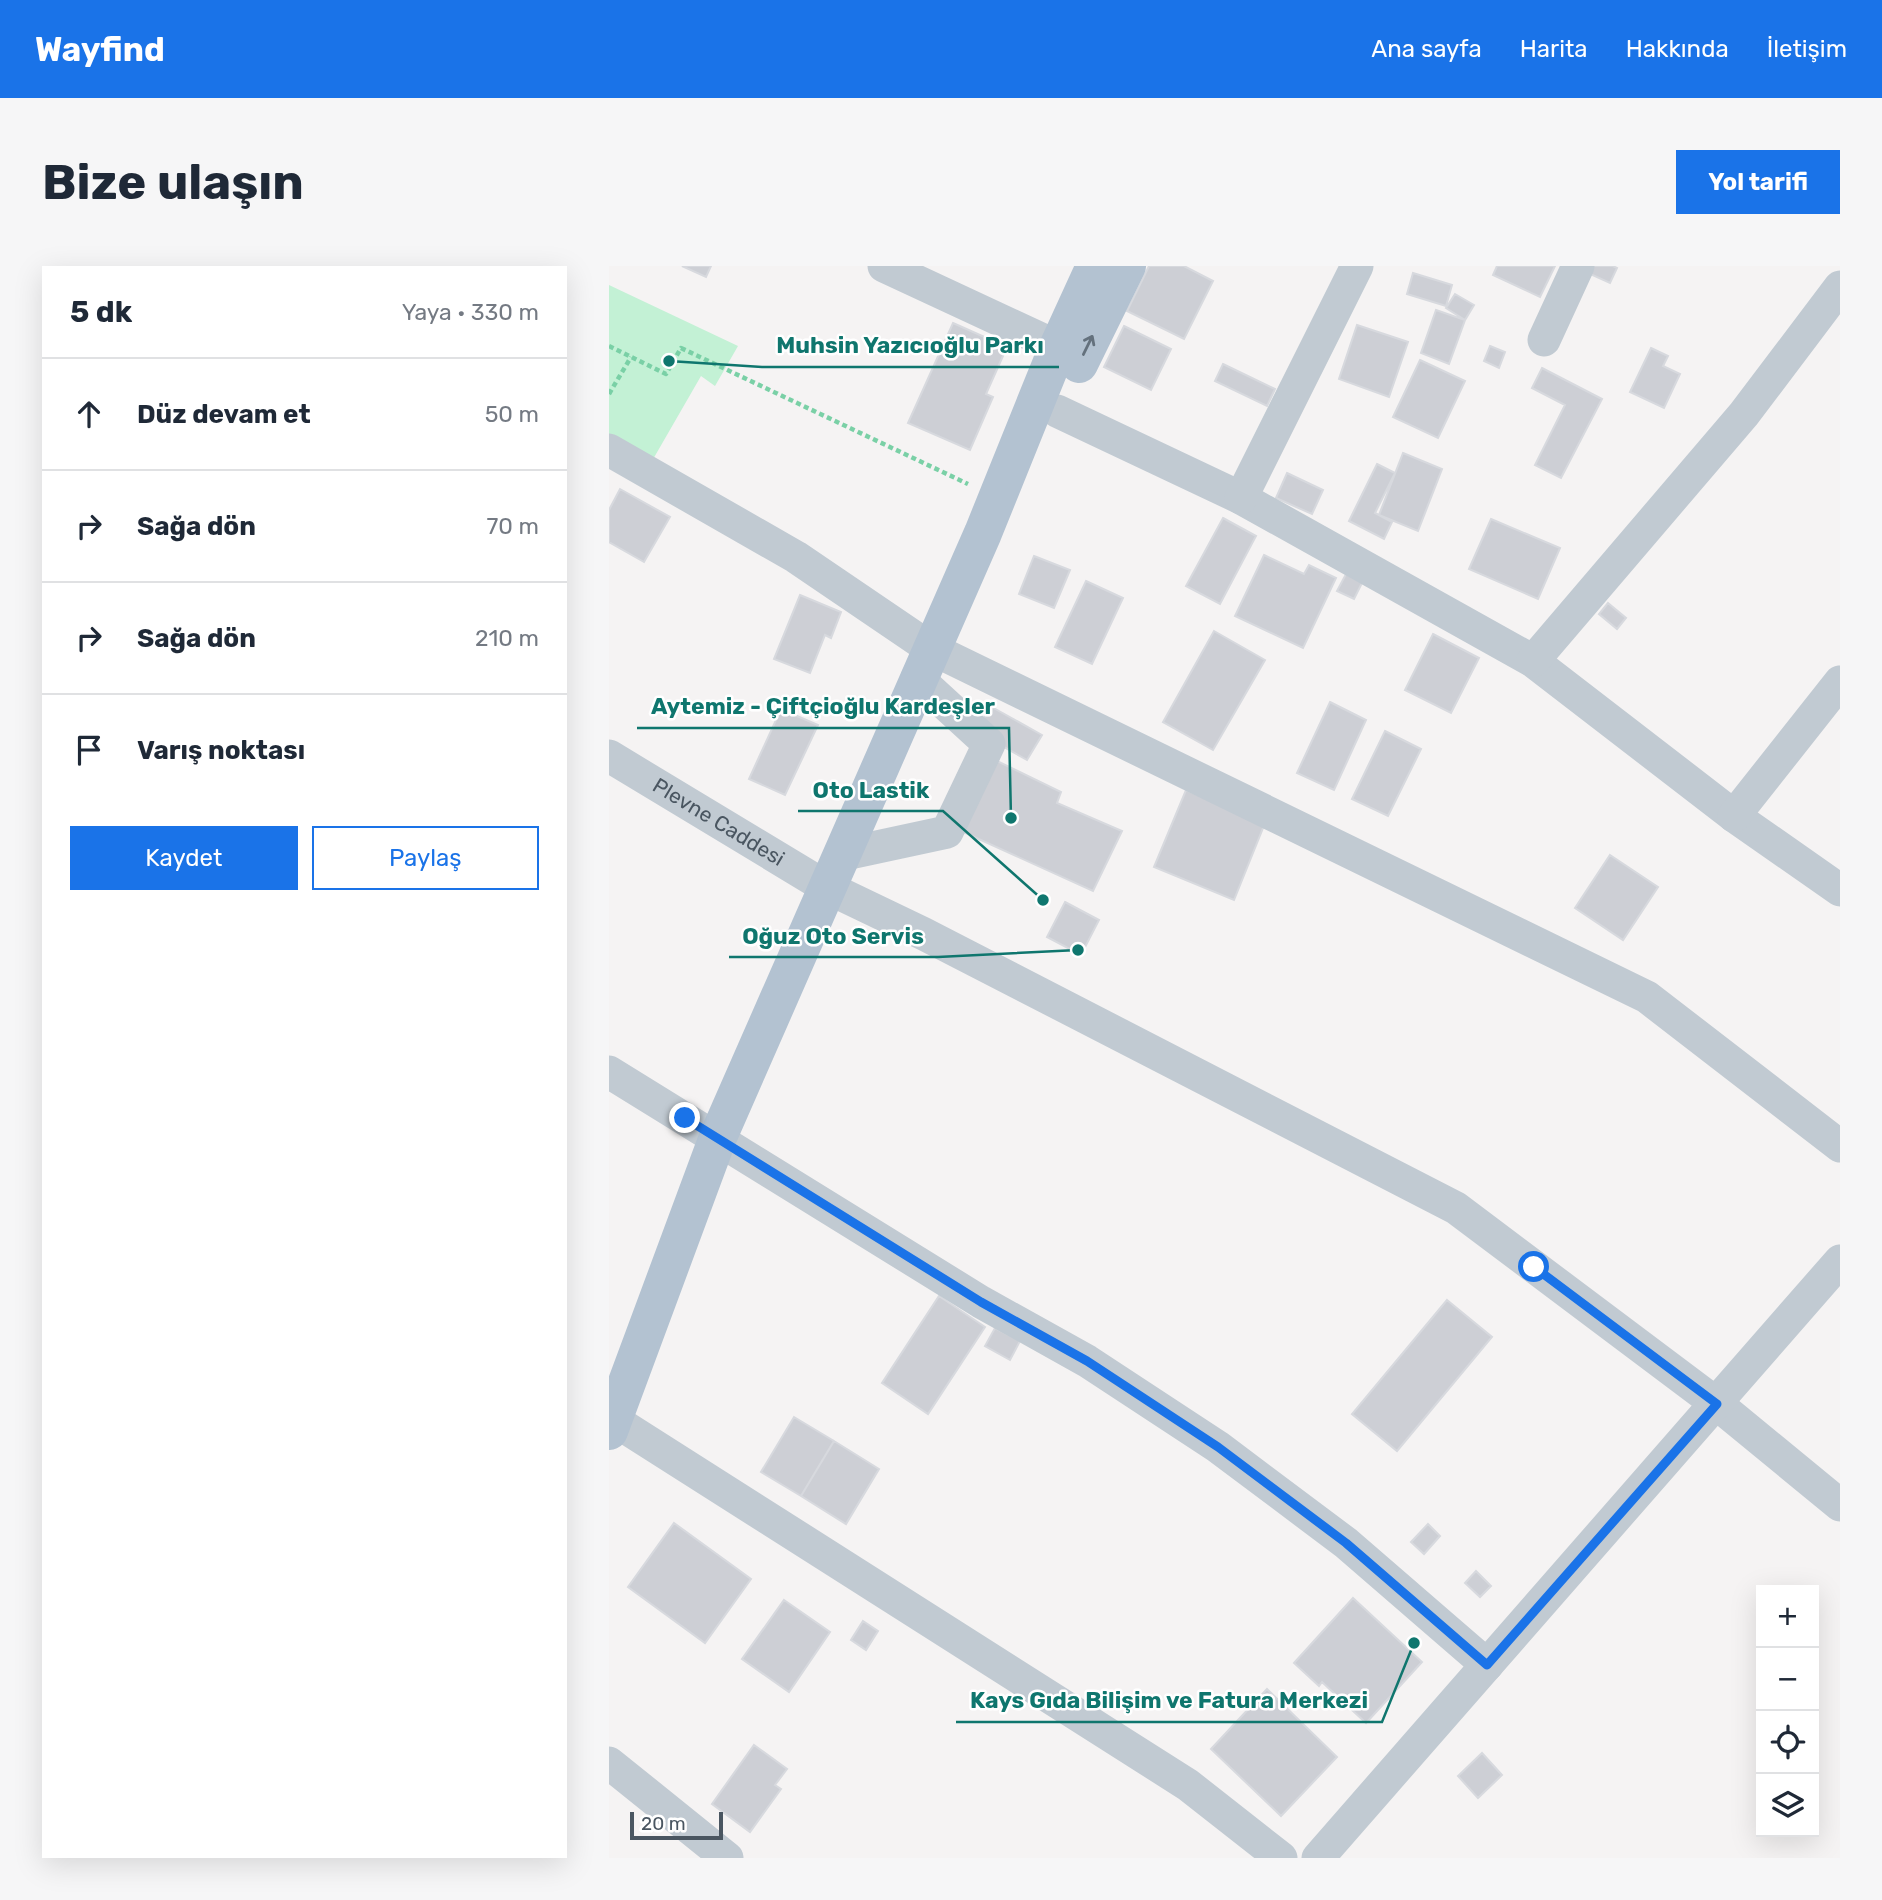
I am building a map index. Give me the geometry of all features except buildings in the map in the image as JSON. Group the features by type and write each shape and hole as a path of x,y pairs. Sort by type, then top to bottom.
{"main road":[{"path":"610,1423 718,1137 983,533 1058,347 1095,266"},
{"path":"983,533 1057,411 1127,266"}],"street":[{"path":"884,266 1058,347"},
{"path":"1241,498 1357,266"},
{"path":"1544,340 1579,266"},
{"path":"1533,661 1744,414 1840,287"},
{"path":"1057,411 1241,498 1533,661 1734,816 1840,890"},
{"path":"609,450 796,557 924,663 989,744 947,832 833,871"},
{"path":"924,663 1647,997 1840,1146"},
{"path":"1734,816 1840,682"},
{"name":"Plevne Caddesi","path":"609,756 833,871 924,934 1456,1208 1717,1404 1840,1505"},
{"path":"609,1072 981,1302 1087,1361 1218,1447 1346,1543 1487,1665"},
{"path":"1318,1858 1840,1261"},
{"path":"610,1423 1188,1785 1281,1858"},
{"path":"609,1763 727,1858"}],"path":[{"path":"609,346 666,374 681,348 969,484"},
{"path":"609,394 631,357"}],"green space":[{"path":"609,285 738,346 715,386 701,376 652,461 609,435"}],"place":[{"name":"Muhsin Yazıcıoğlu Parkı","path":"669,361"},
{"name":"Aytemiz - Çiftçioğlu Kardeşler","path":"1011,818"},
{"name":"Oto Lastik","path":"1043,900"},
{"name":"Oğuz Oto Servis","path":"1078,950"},
{"name":"Kays Gıda Bilişim ve Fatura Merkezi","path":"1414,1643"}],"route":[{"path":"685,1118 981,1302 1087,1361 1218,1447 1346,1543 1487,1665 1717,1404 1534,1267"}]}
